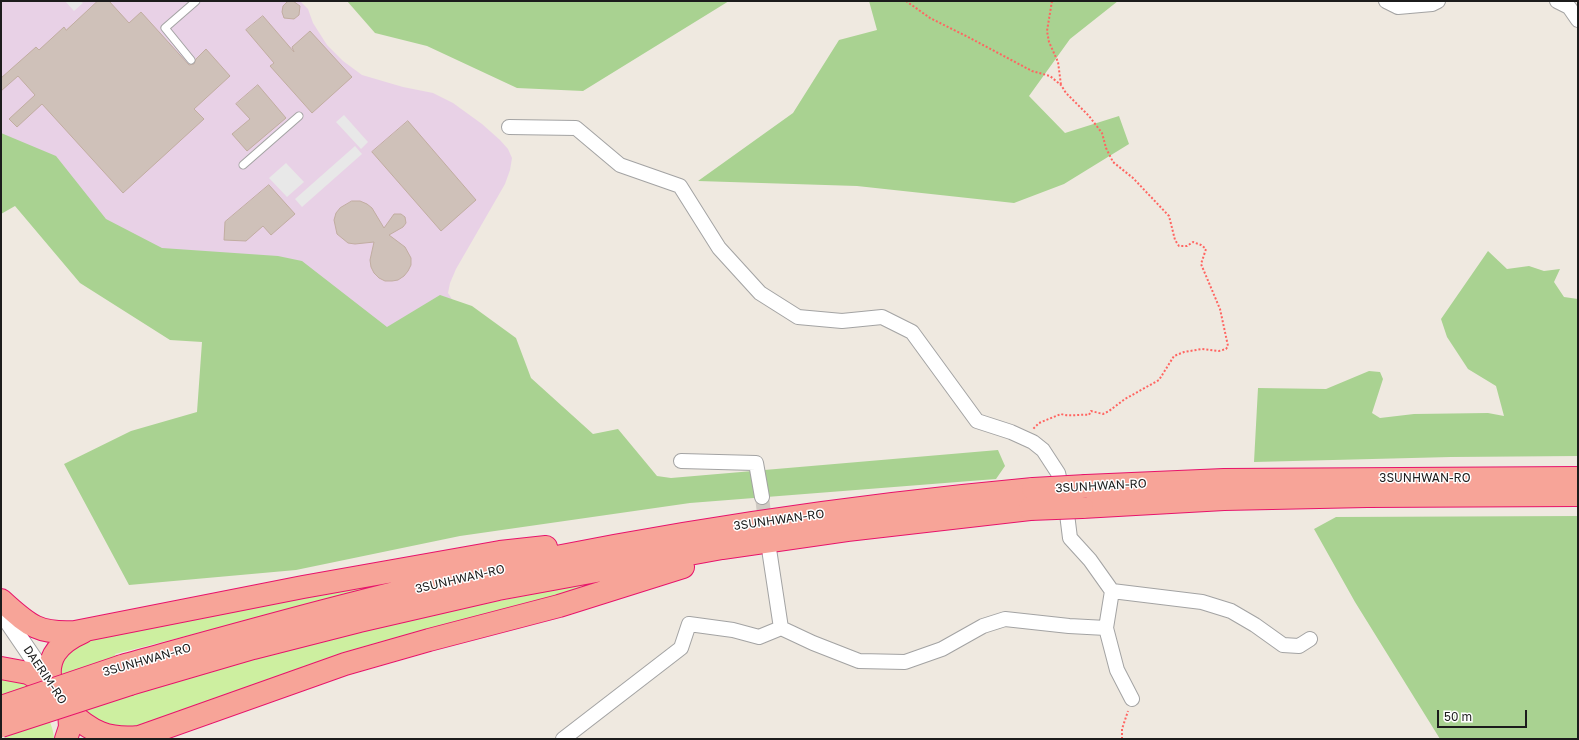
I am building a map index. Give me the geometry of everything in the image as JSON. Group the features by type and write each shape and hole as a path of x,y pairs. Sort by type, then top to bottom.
{"highway":[{"name":"3SUNHWAN-RO","path":"1,707 126,675 268,644 359,621 498,589 722,548 773,545 847,530 1032,499 1086,486 1224,480 1578,478"},
{"name":"3SUNHWAN-RO","path":"1,726 126,675 303,616 484,572 681,534 919,500 1032,499 1082,507 1240,499 1367,496 1578,495"},
{"path":"1,600 28,624 40,629 60,633 89,630 303,587 500,552 859,508"},
{"path":"69,711 88,726 110,737 139,737 155,734 345,664 428,640 559,606 773,545"},
{"path":"52,687 49,670 55,653 69,640 89,630"},
{"path":"1,668 28,673 52,687"},
{"path":"66,739 70,727 69,711"}],"street":[{"path":"1386,1 1398,7 1432,4 1438,1"},
{"path":"1558,1 1569,7 1578,20"},
{"path":"509,127 576,128 620,165 680,186 719,248 760,293 798,317 842,321 882,317 912,332 977,421 1012,432 1033,442 1043,450 1058,474 1066,506 1070,538 1090,560 1112,591 1106,628 1117,670 1132,699"},
{"path":"681,461 756,463 762,497"},
{"path":"773,545 781,628"},
{"path":"1112,591 1202,602 1231,612 1255,625 1283,645 1299,646 1310,639"},
{"name":"DAERIM-RO","path":"1,611 88,739"},
{"path":"563,739 681,648 690,624 733,630 759,637 781,628 858,661 905,662 942,649 983,626 1004,619 1069,626 1106,628"}],"lane":[{"path":"191,60 165,28 196,1"},
{"path":"243,165 299,116"}],"path":[{"path":"906,1 930,18 1032,71 1050,76 1061,85 1066,93 1089,116 1102,133 1106,148 1113,162 1133,178 1169,216 1175,240 1179,246 1186,246 1194,242 1202,245 1206,249 1201,264 1220,309 1228,346 1226,350 1196,350 1184,352 1174,356 1159,380 1125,399 1109,411 1103,414 1091,411 1089,415 1078,414 1069,416 1061,414 1051,417 1039,423 1034,428 1032,431 1033,442"},
{"path":"1052,1 1047,31 1049,42 1058,62 1061,85"},
{"path":"1122,739 1122,729 1132,699"}],"shaded area":[{"path":"1,1 300,1 308,9 313,23 327,45 343,61 362,75 403,87 433,93 453,103 482,124 500,140 508,149 512,158 510,170 505,184 456,269 450,283 448,293 455,304 419,419 1,159"},
{"path":"65,1 80,1 83,3 74,11"},
{"path":"344,115 368,142 361,149 336,122"},
{"path":"355,146 362,154 302,207 295,199"},
{"path":"286,163 304,182 287,197 269,178"}],"green space":[{"path":"347,1 729,1 583,91 517,88 427,46 375,33"},
{"path":"869,1 1118,1 1070,39 1029,96 1065,133 1119,116 1129,144 1064,184 1014,203 857,186 698,181 793,113 839,40 877,30"},
{"path":"1,133 56,156 106,219 162,248 278,256 302,261 387,327 440,295 472,306 516,338 531,378 593,434 618,429 657,476 671,478 998,450 1005,466 996,479 690,503 460,536 296,570 129,585 64,464 131,431 197,412 202,342 170,340 80,283 15,206 1,214"},
{"path":"1488,251 1507,269 1529,266 1544,271 1560,269 1554,282 1564,297 1578,299 1578,456 1451,457 1254,462 1258,388 1326,389 1369,371 1380,372 1383,379 1372,413 1380,418 1414,414 1488,413 1504,416 1496,386 1468,369 1447,337 1441,319"},
{"path":"1578,516 1578,739 1440,739 1355,602 1314,529 1336,517"},
{"path":"567,546 270,615 115,654 132,692 253,654 469,607 608,579 162,721 115,731 91,716 58,670 58,660 76,642"},
{"path":"1,677 17,680 25,685 37,698 51,724 54,739 2,739 21,731 3,694 1,695"}],"building":[{"path":"98,1 109,1 129,23 141,12 189,65 194,64 196,59 206,49 230,76 194,109 204,119 123,193 42,104 17,127 9,119 35,95 18,76 1,91 1,78 36,47 39,50 64,27 66,30"},
{"path":"293,1 300,6 299,15 294,19 284,18 282,12 283,6 287,2"},
{"path":"263,16 294,52 292,47 310,31 352,77 312,113 270,66 274,63 246,30"},
{"path":"258,85 286,118 247,151 232,134 250,119 236,104"},
{"path":"408,121 476,200 441,231 372,152"},
{"path":"269,185 295,214 271,235 263,226 246,241 224,240 225,222"},
{"path":"352,201 360,201 372,208 384,228 394,214 401,214 405,217 406,223 403,227 389,235 405,247 411,258 411,265 408,271 398,280 385,281 374,273 370,260 374,242 355,244 348,243 337,234 334,220 336,213 340,208"}],"tunnel":[{"path":"762,497 766,529"}]}
